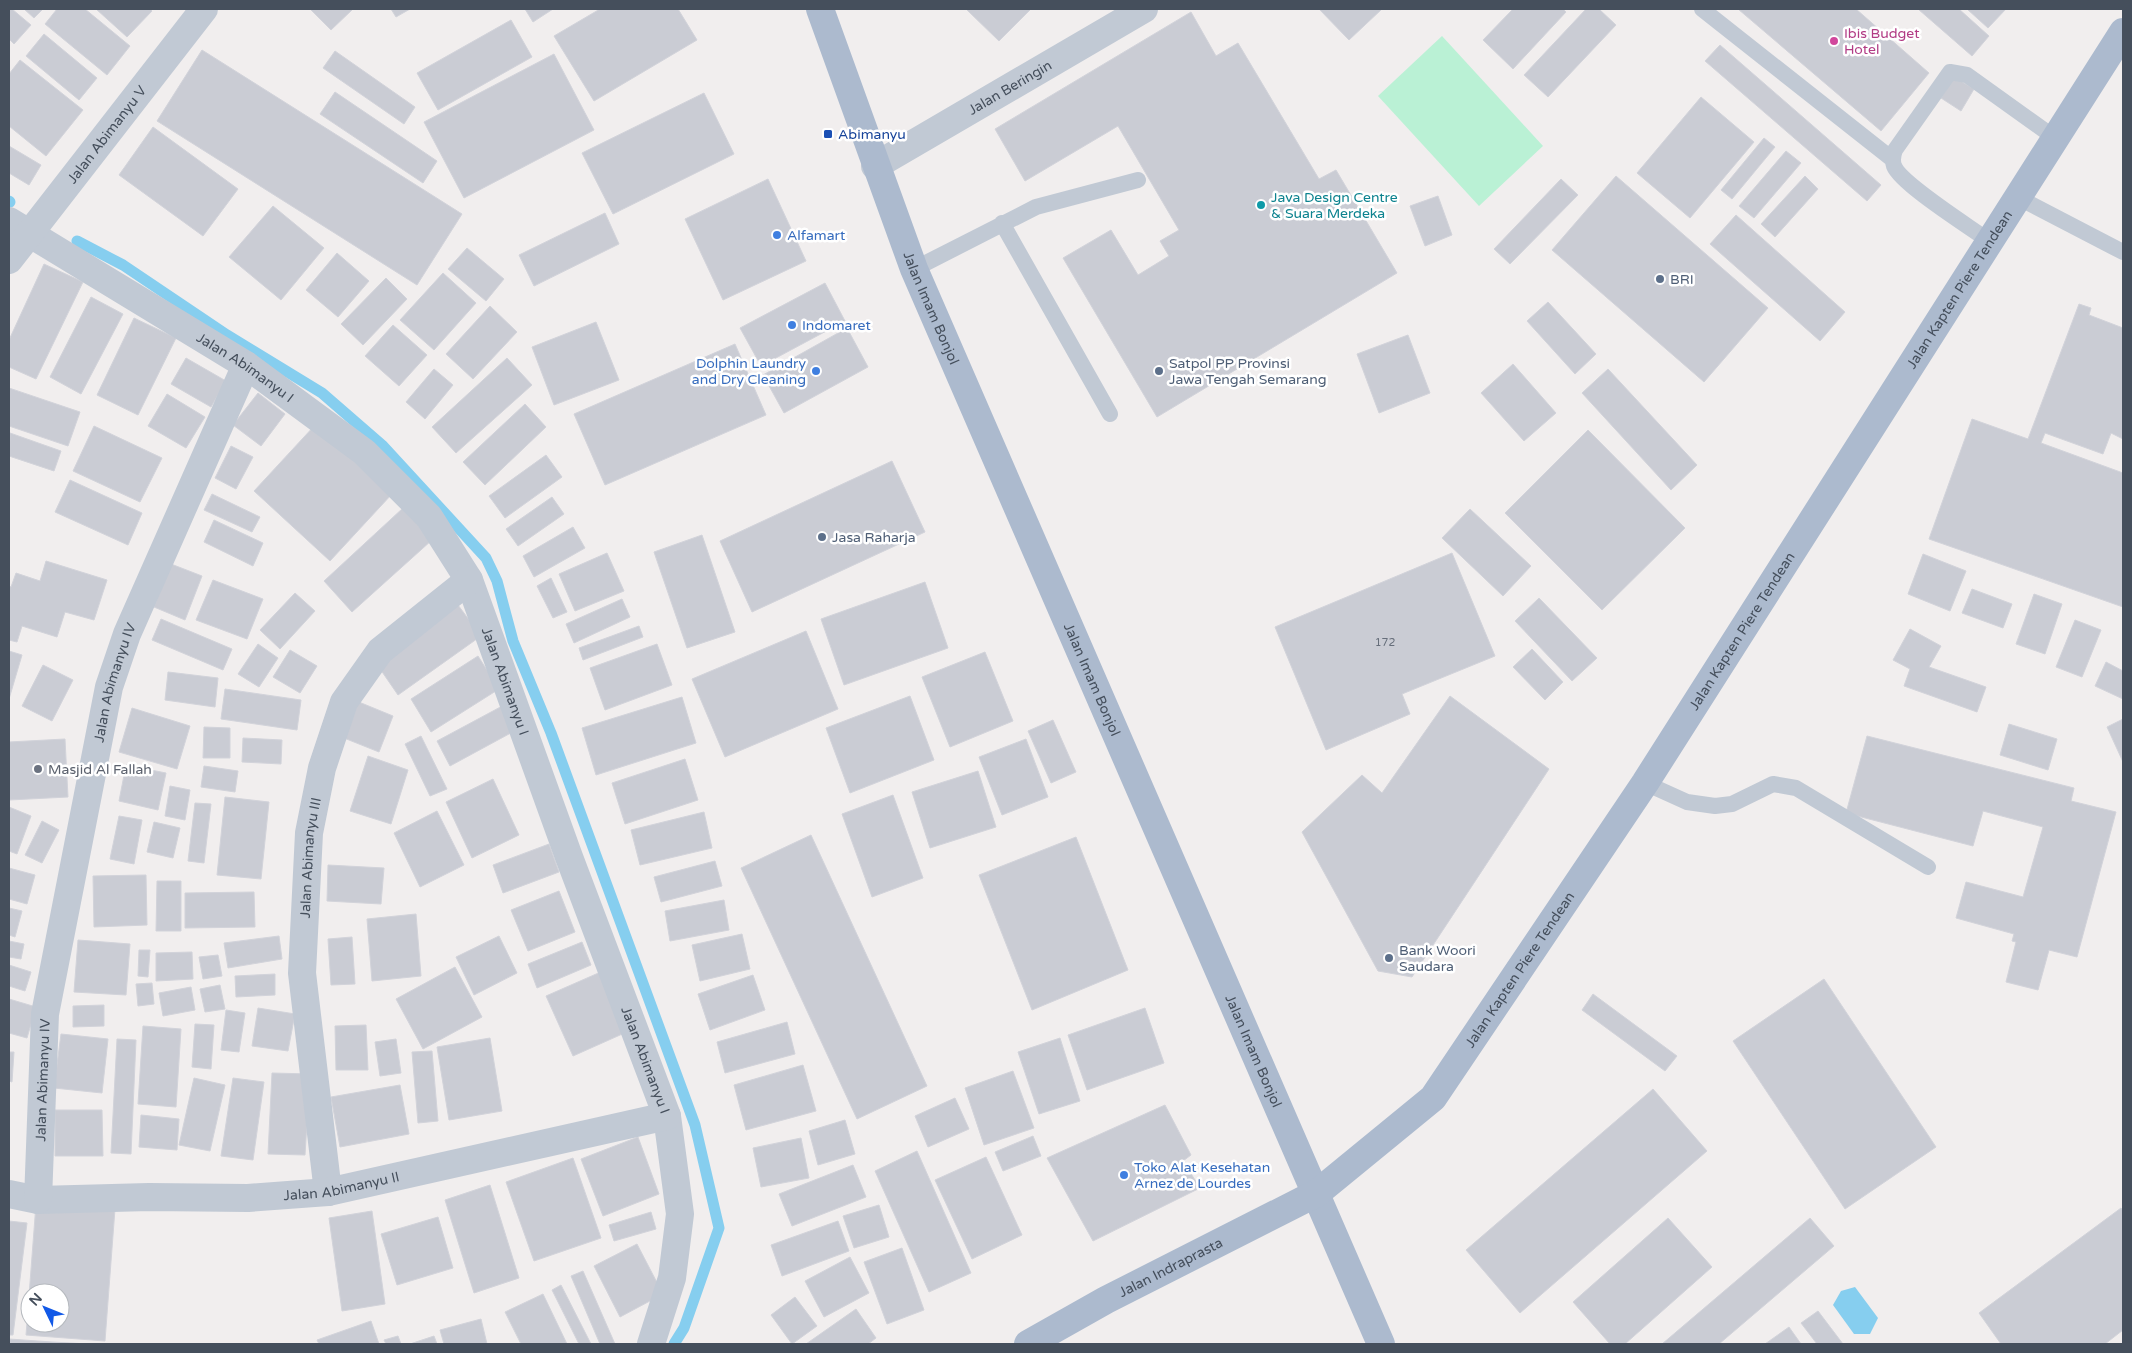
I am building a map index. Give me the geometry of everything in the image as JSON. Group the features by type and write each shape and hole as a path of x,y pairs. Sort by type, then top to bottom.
{"main road":[{"name":"Jalan Imam Bonjol","path":"826,13 876,166 914,269 1381,1344"},
{"name":"Jalan Kapten Piere Tendean","path":"1317,1193 1434,1098 1645,784 2123,32"},
{"name":"Jalan Indraprasta","path":"1028,1344 1106,1300 1317,1193"}],"street":[{"name":"Jalan Abimanyu V","path":"9,260 18,226 204,9"},
{"name":"Jalan Beringin","path":"876,166 1144,9"},
{"name":"Jalan Abimanyu I","path":"18,226 246,365 364,452 429,517 469,580 569,858 667,1116 680,1214 672,1278 651,1344"},
{"name":"Jalan Abimanyu IV","path":"38,1200 45,1014 109,687 127,634 246,365"},
{"name":"Jalan Abimanyu III","path":"328,1192 309,1046 302,973 309,833 322,768 344,702 380,651 469,580"},
{"name":"Jalan Abimanyu II","path":"9,1194 38,1200 149,1196 248,1198 328,1192 667,1116"}],"lane":[{"path":"1702,9 1892,159"},
{"path":"1989,241 1906,180 1894,167 1892,159 1895,150 1950,72 1967,75 2055,138"},
{"path":"914,269 1036,206 1138,180"},
{"path":"2017,197 2123,252"},
{"path":"1002,223 1110,414"},
{"path":"1645,784 1687,802 1715,806 1732,804 1773,784 1796,788 1928,868"}],"green space":[{"path":"1442,36 1543,146 1479,206 1378,96"}],"water":[{"path":"1855,1287 1878,1318 1870,1334 1854,1334 1833,1305 1841,1291"}],"building":[{"path":"9,9 12,9 31,25 14,44 9,39"},
{"path":"24,9 43,9 34,18"},
{"path":"57,9 85,9 130,46 107,75 45,24"},
{"path":"96,9 150,9 152,11 127,37"},
{"path":"310,9 353,9 331,30"},
{"path":"391,9 410,9 396,17"},
{"path":"525,9 553,9 533,22"},
{"path":"600,9 678,9 697,40 594,101 554,36"},
{"path":"966,9 1031,9 999,41"},
{"path":"1319,9 1382,9 1349,40"},
{"path":"1513,9 1563,9 1566,12 1513,69 1483,40"},
{"path":"1586,9 1599,9 1616,25 1548,97 1524,75"},
{"name":"Ibis Budget Hotel","path":"1738,9 1856,9 1929,73 1881,131"},
{"path":"1918,9 1959,9 1989,36 1972,56"},
{"path":"1967,9 2006,9 1988,28"},
{"name":"Java Design Centre & Suara Merdeka","path":"1191,12 1216,56 1238,43 1319,179 1336,170 1397,273 1157,417 1063,258 1111,230 1138,275 1169,256 1160,241 1179,230 1118,126 1025,181 995,129"},
{"path":"511,20 532,57 438,110 417,73"},
{"path":"44,34 97,78 79,100 26,56"},
{"path":"1720,45 1881,185 1867,201 1705,61"},
{"path":"202,50 462,214 417,285 157,121"},
{"path":"335,51 415,107 404,124 323,68"},
{"path":"554,54 594,130 464,198 424,122"},
{"path":"20,60 83,110 46,156 9,126 9,74"},
{"path":"1954,77 1974,89 1961,111 1941,98"},
{"path":"335,92 437,161 423,183 320,114"},
{"path":"704,93 734,154 613,214 582,153"},
{"path":"1701,97 1754,142 1690,218 1637,173"},
{"path":"153,127 238,189 203,236 119,175"},
{"path":"1764,138 1775,147 1732,199 1721,190"},
{"path":"9,146 41,165 29,185 9,173"},
{"path":"1786,151 1801,163 1754,218 1739,206"},
{"name":"BRI","path":"1616,176 1768,308 1704,382 1552,250"},
{"path":"1805,176 1818,189 1775,237 1761,224"},
{"path":"768,179 806,261 723,300 685,219"},
{"path":"1561,179 1578,195 1510,264 1494,249"},
{"path":"1438,196 1452,235 1425,246 1410,206"},
{"path":"273,206 324,248 281,300 229,257"},
{"path":"605,213 619,244 534,286 519,255"},
{"path":"1736,215 1845,312 1820,341 1710,244"},
{"path":"467,248 504,279 486,301 448,269"},
{"path":"337,253 369,281 338,317 306,290"},
{"path":"44,264 83,282 36,379 9,367 9,340"},
{"path":"443,273 476,303 434,350 400,320"},
{"path":"386,278 407,299 363,345 341,324"},
{"name":"Indomaret","path":"825,283 845,321 761,366 740,328"},
{"path":"91,297 123,314 81,394 50,377"},
{"path":"1548,302 1596,354 1575,374 1527,321"},
{"path":"2079,304 2091,308 2089,315 2123,328 2123,439 2111,433 2103,454 2045,433 2041,443 2123,473 2123,607 1929,539 1972,419 2028,439"},
{"path":"490,306 517,332 473,379 446,354"},
{"path":"134,318 176,338 138,415 97,395"},
{"path":"596,322 619,380 554,405 532,347"},
{"path":"393,325 427,355 399,386 365,356"},
{"name":"Dolphin Laundry and Dry Cleaning","path":"847,328 868,367 784,413 763,375"},
{"path":"1408,335 1430,393 1379,413 1357,354"},
{"path":"735,344 766,415 605,485 574,414"},
{"path":"186,358 226,381 211,407 171,384"},
{"path":"507,358 532,385 456,453 432,427"},
{"path":"1513,364 1556,413 1524,441 1481,393"},
{"path":"434,369 453,385 425,419 406,402"},
{"path":"1608,369 1697,465 1671,490 1582,393"},
{"path":"9,388 80,412 68,446 9,426"},
{"path":"258,393 285,414 261,446 233,425"},
{"path":"167,394 205,417 186,448 148,426"},
{"path":"525,404 546,427 485,485 463,462"},
{"path":"316,424 392,494 330,561 254,491"},
{"path":"94,426 162,458 140,502 73,471"},
{"path":"1588,430 1685,528 1602,610 1505,513"},
{"path":"10,433 61,451 54,471 9,456"},
{"path":"231,446 253,457 236,489 215,478"},
{"path":"546,455 562,477 505,518 489,496"},
{"name":"Jasa Raharja","path":"892,461 925,532 752,612 720,541"},
{"path":"70,480 142,513 128,545 55,512"},
{"path":"212,494 260,517 252,532 204,510"},
{"path":"552,497 564,514 518,546 506,529"},
{"path":"403,508 432,540 352,612 324,581"},
{"path":"1470,509 1531,566 1503,596 1442,538"},
{"path":"214,520 263,543 253,566 204,542"},
{"path":"573,527 585,548 534,577 523,556"},
{"path":"702,535 735,632 687,648 654,552"},
{"path":"607,553 624,591 575,611 559,574"},
{"path":"1452,553 1495,656 1402,694 1410,714 1326,750 1275,627"},
{"path":"1923,554 1966,571 1950,611 1908,594"},
{"path":"46,561 107,580 94,620 65,612 57,637 22,626 17,642 9,640 9,586 11,587 16,573 40,581"},
{"path":"171,564 202,576 185,620 154,607"},
{"path":"551,578 567,612 553,618 537,586"},
{"path":"213,580 263,599 247,639 196,620"},
{"path":"925,582 948,648 844,685 821,619"},
{"path":"1972,589 2012,604 2003,628 1962,613"},
{"path":"295,593 315,611 280,649 260,630"},
{"path":"2034,594 2062,604 2045,654 2016,644"},
{"path":"1539,598 1597,658 1572,681 1515,621"},
{"path":"622,599 630,617 574,643 566,624"},
{"path":"458,605 481,636 398,695 376,663"},
{"path":"161,619 232,649 223,670 152,640"},
{"path":"2075,620 2101,630 2082,677 2056,667"},
{"path":"639,626 643,637 583,660 579,648"},
{"path":"1910,629 1941,646 1929,667 1986,687 1977,712 1904,686 1910,669 1893,660"},
{"path":"806,631 838,709 725,757 692,679"},
{"path":"258,644 278,658 259,687 238,674"},
{"path":"657,644 672,685 605,710 590,668"},
{"path":"1532,649 1563,682 1545,700 1513,667"},
{"path":"290,650 317,666 300,693 273,677"},
{"path":"9,651 22,655 9,699"},
{"path":"985,652 1013,721 950,747 922,677"},
{"path":"478,656 499,689 431,732 411,699"},
{"path":"2106,662 2123,671 2123,699 2095,686"},
{"path":"43,665 73,680 52,721 22,706"},
{"path":"168,672 218,678 215,707 165,700"},
{"path":"225,689 301,700 297,730 221,719"},
{"path":"910,696 934,760 850,793 826,728"},
{"path":"1450,696 1549,769 1412,977 1378,971 1302,832 1362,775 1382,793"},
{"path":"682,697 696,743 596,775 582,728"},
{"path":"354,700 393,716 379,752 339,736"},
{"path":"506,704 520,728 450,766 437,741"},
{"path":"132,708 190,726 177,769 119,752"},
{"path":"2123,719 2123,762 2107,727"},
{"path":"1053,720 1076,772 1051,783 1028,731"},
{"path":"2009,724 2057,739 2048,770 2000,755"},
{"path":"204,727 230,728 230,758 203,758"},
{"path":"421,736 447,789 430,796 405,744"},
{"path":"1867,736 2074,788 2071,801 2116,812 2077,957 2049,950 2038,990 2006,982 2016,942 2012,941 2014,934 1956,918 1966,882 2023,897 2043,827 1983,811 1973,846 1846,813"},
{"path":"243,738 282,740 281,764 242,762"},
{"name":"Masjid Al Fallah","path":"65,739 68,797 9,800 9,742"},
{"path":"1026,739 1048,797 1002,815 979,757"},
{"path":"368,756 408,770 391,824 350,811"},
{"path":"685,759 698,800 625,824 612,783"},
{"path":"126,765 166,773 158,810 119,801"},
{"path":"204,766 238,771 235,792 201,787"},
{"path":"978,771 996,827 930,848 912,792"},
{"path":"493,779 519,835 472,858 446,802"},
{"path":"170,786 190,790 185,820 165,816"},
{"path":"893,795 923,878 872,897 842,814"},
{"path":"225,797 269,802 261,879 217,875"},
{"path":"195,803 211,804 204,863 188,861"},
{"path":"9,807 31,816 17,854 9,851"},
{"path":"437,811 464,865 420,887 394,833"},
{"path":"704,812 712,848 640,865 631,830"},
{"path":"119,816 142,820 134,864 110,859"},
{"path":"42,821 59,830 42,863 25,855"},
{"path":"154,822 180,828 173,858 147,852"},
{"path":"811,835 927,1086 857,1119 741,868"},
{"path":"1076,837 1128,970 1032,1010 979,875"},
{"path":"549,844 559,872 503,893 493,865"},
{"path":"715,861 722,886 661,902 654,877"},
{"path":"328,865 384,868 381,904 327,901"},
{"path":"9,868 35,875 27,904 9,899"},
{"path":"146,875 147,925 94,927 93,876"},
{"path":"157,881 181,881 181,931 156,931"},
{"path":"559,891 575,932 528,951 511,910"},
{"path":"254,892 255,927 185,928 185,893"},
{"path":"724,900 729,930 670,941 665,911"},
{"path":"9,908 22,911 15,937 9,935"},
{"path":"416,914 421,976 372,981 367,919"},
{"path":"742,934 750,969 700,981 692,945"},
{"path":"279,936 282,959 228,968 224,943"},
{"path":"499,936 517,973 474,995 456,957"},
{"path":"352,937 355,984 331,985 328,939"},
{"path":"78,940 130,944 126,995 74,992"},
{"path":"9,941 24,944 21,959 9,957"},
{"path":"582,942 591,965 537,988 528,964"},
{"path":"139,950 150,950 148,977 138,976"},
{"path":"192,952 193,979 156,981 156,953"},
{"path":"218,955 222,976 203,979 199,957"},
{"path":"9,965 31,972 25,991 9,986"},
{"path":"455,967 482,1017 423,1049 396,999"},
{"path":"603,971 629,1031 573,1056 546,996"},
{"path":"275,974 275,995 236,997 235,976"},
{"path":"753,975 765,1010 710,1030 698,994"},
{"path":"1824,979 1936,1147 1845,1209 1733,1041"},
{"path":"152,983 154,1004 138,1006 136,984"},
{"path":"220,985 225,1009 205,1012 200,989"},
{"path":"191,987 195,1010 163,1016 159,993"},
{"path":"1593,994 1677,1056 1665,1071 1582,1010"},
{"path":"9,999 36,1007 27,1038 9,1033"},
{"path":"104,1005 104,1026 73,1027 73,1006"},
{"path":"258,1008 295,1014 288,1051 252,1046"},
{"path":"1145,1008 1164,1063 1087,1090 1068,1035"},
{"path":"226,1010 245,1013 239,1052 221,1050"},
{"path":"787,1022 795,1054 725,1073 717,1042"},
{"path":"195,1024 214,1025 211,1069 192,1067"},
{"path":"366,1025 368,1070 336,1070 335,1026"},
{"path":"143,1026 181,1029 176,1107 138,1104"},
{"path":"61,1034 108,1039 102,1093 54,1088"},
{"path":"490,1038 502,1111 449,1120 437,1047"},
{"path":"1060,1038 1080,1101 1039,1114 1018,1052"},
{"path":"117,1039 136,1040 131,1154 111,1153"},
{"path":"396,1039 401,1073 380,1076 375,1042"},
{"path":"432,1051 438,1121 418,1123 412,1052"},
{"path":"9,1052 14,1052 12,1082 9,1081"},
{"path":"803,1065 816,1111 746,1130 734,1085"},
{"path":"1013,1071 1034,1128 984,1145 965,1088"},
{"path":"272,1073 310,1074 305,1155 268,1154"},
{"path":"194,1078 225,1085 210,1151 179,1145"},
{"path":"233,1078 264,1082 253,1160 221,1156"},
{"path":"400,1085 409,1134 340,1147 331,1097"},
{"path":"1653,1089 1707,1151 1520,1313 1466,1250"},
{"path":"955,1098 969,1129 928,1147 915,1116"},
{"name":"Toko Alat Kesehatan Arnez de Lourdes","path":"1165,1105 1191,1155 1183,1161 1200,1188 1093,1241 1047,1158"},
{"path":"55,1110 102,1110 103,1156 55,1156"},
{"path":"141,1115 179,1119 177,1150 139,1147"},
{"path":"845,1120 855,1154 818,1165 809,1131"},
{"path":"1033,1136 1041,1156 1003,1171 995,1152"},
{"path":"638,1137 659,1194 603,1216 581,1159"},
{"path":"801,1138 809,1178 761,1187 753,1148"},
{"path":"917,1151 971,1273 929,1292 875,1171"},
{"path":"986,1157 1022,1235 972,1259 935,1180"},
{"path":"573,1158 601,1238 534,1261 506,1182"},
{"path":"853,1165 866,1197 792,1226 779,1194"},
{"path":"490,1185 519,1278 474,1293 445,1200"},
{"path":"36,1204 115,1209 105,1341 26,1335 26,1333 70,1333 70,1283 30,1283"},
{"path":"879,1205 889,1237 854,1248 843,1216"},
{"path":"2121,1208 2123,1211 2123,1330 2105,1344 2001,1344 1979,1313"},
{"path":"372,1211 385,1304 342,1311 329,1218"},
{"path":"651,1212 656,1229 614,1241 609,1225"},
{"path":"438,1217 453,1268 397,1285 381,1234"},
{"path":"1668,1218 1712,1267 1625,1344 1610,1344 1573,1302"},
{"path":"1810,1218 1834,1246 1719,1344 1662,1344"},
{"path":"9,1221 27,1223 13,1335 9,1335"},
{"path":"838,1221 849,1251 782,1276 771,1245"},
{"path":"637,1244 663,1294 620,1317 594,1266"},
{"path":"902,1248 924,1310 887,1324 864,1262"},
{"path":"850,1257 869,1293 824,1317 805,1281"},
{"path":"583,1271 615,1344 600,1344 571,1276"},
{"path":"561,1285 591,1344 579,1344 552,1290"},
{"path":"543,1294 567,1344 521,1344 505,1312"},
{"path":"795,1297 817,1326 792,1344 771,1315"},
{"path":"856,1309 876,1338 868,1344 806,1344"},
{"path":"1818,1311 1843,1344 1817,1344 1801,1323"},
{"path":"481,1319 487,1344 444,1344 440,1330"},
{"path":"371,1321 379,1344 319,1344 317,1340"},
{"path":"1789,1327 1801,1344 1765,1344"},
{"path":"398,1336 401,1344 386,1344 384,1340"},
{"path":"434,1336 437,1344 410,1344"},
{"path":"9,1339 52,1342 88,1344 9,1344"}],"waterway":[{"path":"77,241 123,265 227,335 322,393 383,446 486,558 497,581 513,641 551,733 695,1125 719,1228 684,1328 674,1344"}],"place":[{"name":"Ibis Budget Hotel","path":"1834,41"},
{"name":"Abimanyu","path":"828,134"},
{"name":"Java Design Centre & Suara Merdeka","path":"1261,205"},
{"name":"Alfamart","path":"777,235"},
{"name":"BRI","path":"1660,279"},
{"name":"Indomaret","path":"792,325"},
{"name":"Dolphin Laundry and Dry Cleaning","path":"816,371"},
{"name":"Satpol PP Provinsi Jawa Tengah Semarang","path":"1159,371"},
{"name":"Jasa Raharja","path":"822,537"},
{"name":"Masjid Al Fallah","path":"38,769"},
{"name":"Bank Woori Saudara","path":"1389,958"},
{"name":"Toko Alat Kesehatan Arnez de Lourdes","path":"1124,1175"}]}
